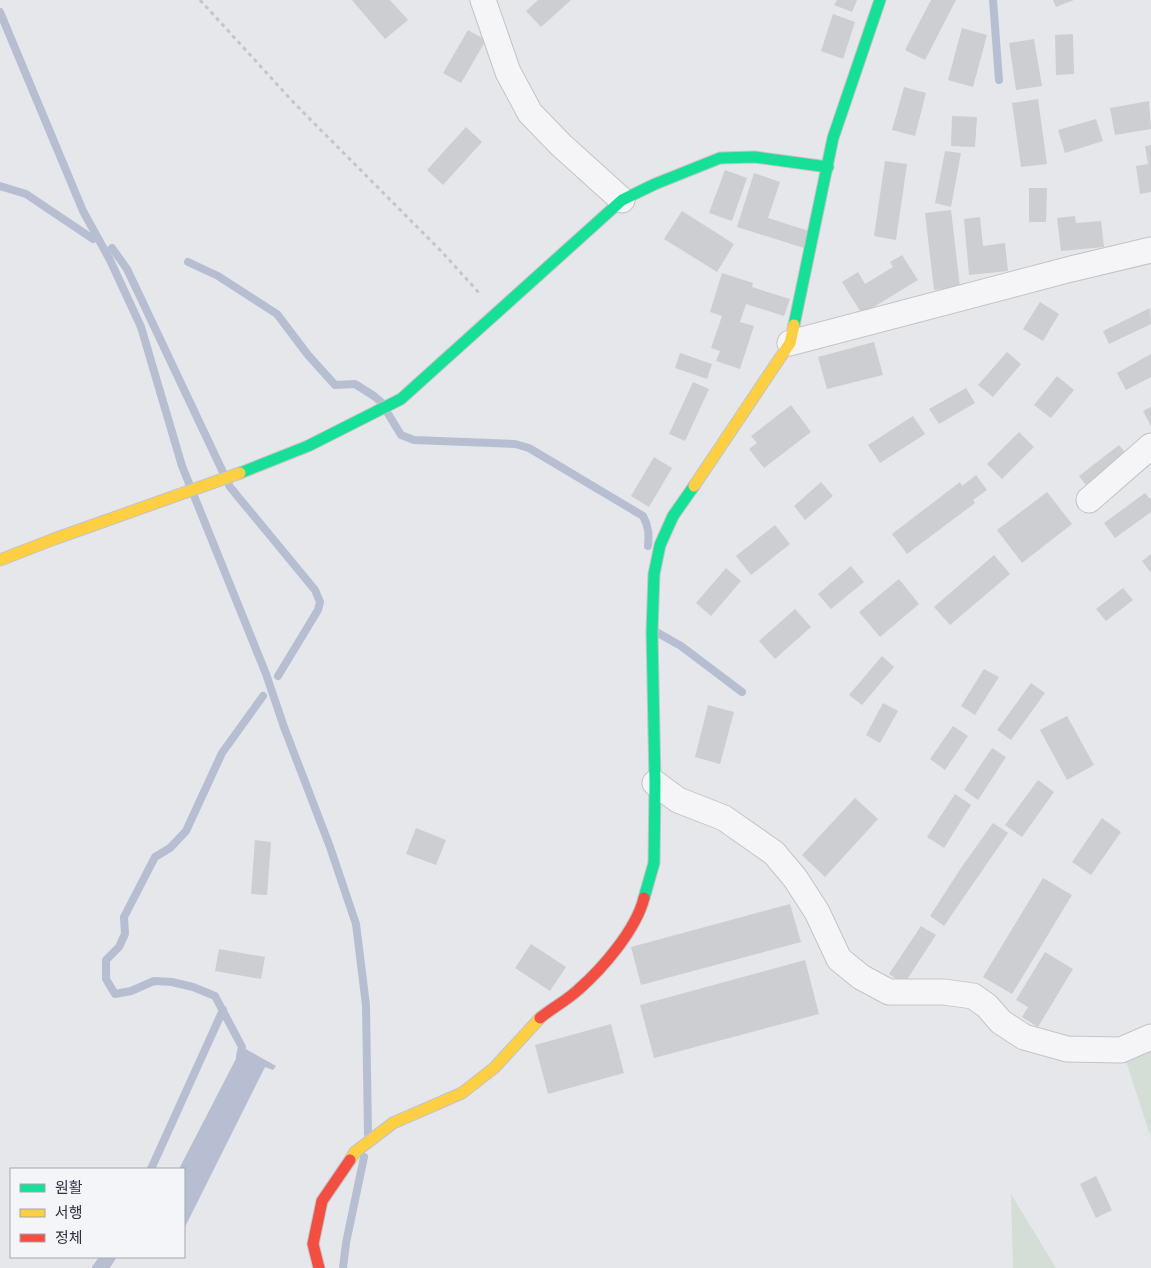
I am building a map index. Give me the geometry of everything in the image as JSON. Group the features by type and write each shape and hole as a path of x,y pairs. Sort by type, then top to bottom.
{"street":[{"path":"483,0 508,72 530,113 561,145 622,200"},
{"path":"319,1268 313,1244 322,1201 355,1152 393,1123 462,1093 494,1068 541,1017 577,991 609,959 641,910 654,863 655,782 652,632 654,574 660,545 672,516 790,343 833,138 880,0"},
{"path":"0,560 54,539 215,483 308,446 401,399 622,200 655,184 720,158 755,157 828,167"},
{"path":"790,343 1151,250"},
{"path":"1089,500 1151,446"},
{"path":"655,782 678,800 724,818 774,853 795,878 817,912 839,959 861,977 889,992 944,992 973,996 987,1006 1001,1022 1024,1037 1067,1049 1121,1050 1151,1036"}],"path":[{"path":"200,0 295,104 442,252 497,313"}],"shaded area":[{"path":"1151,1044 1151,1138 1124,1055"},
{"path":"1011,1194 1056,1268 1013,1268"}],"water":[{"path":"242,1047 276,1066 273,1070 265,1067 185,1227 185,1168 180,1168"}],"building":[{"path":"352,0 390,0 408,20 385,39"},
{"path":"538,0 571,0 541,27 526,11"},
{"path":"837,0 857,0 852,12 834,5"},
{"path":"931,0 956,0 925,60 905,50"},
{"path":"1053,0 1074,0 1056,7"},
{"path":"833,14 855,22 843,59 821,51"},
{"path":"962,28 987,35 973,87 948,80"},
{"path":"468,30 486,40 461,83 443,73"},
{"path":"1073,34 1074,74 1056,75 1055,35"},
{"path":"1034,39 1042,86 1016,90 1009,43"},
{"path":"904,87 926,93 915,136 892,130"},
{"path":"1038,99 1047,164 1021,167 1012,103"},
{"path":"1149,101 1151,129 1115,135 1110,108"},
{"path":"952,116 977,117 975,147 951,146"},
{"path":"1096,119 1103,141 1065,153 1058,130"},
{"path":"466,127 482,142 443,185 427,170"},
{"path":"1151,145 1151,192 1140,194 1136,166 1148,164 1145,146"},
{"path":"945,151 961,153 951,207 935,203"},
{"path":"885,161 907,164 896,240 874,236"},
{"path":"725,170 747,178 732,221 709,213"},
{"path":"754,173 780,182 768,218 809,231 804,248 737,227"},
{"path":"1029,188 1047,188 1046,222 1029,222"},
{"path":"951,210 960,287 934,290 925,213"},
{"path":"682,211 734,244 717,272 664,239"},
{"path":"1075,216 1076,223 1101,221 1104,247 1061,251 1057,218"},
{"path":"980,217 983,246 1005,243 1008,271 969,275 964,219"},
{"path":"902,255 918,280 862,314 842,282 858,272 865,284 893,267 890,262"},
{"path":"722,273 753,283 752,287 790,299 784,316 746,304 740,322 754,326 740,369 716,361 720,351 711,348 722,316 710,312"},
{"path":"1040,302 1059,314 1043,341 1023,329"},
{"path":"1150,308 1151,324 1109,344 1103,331"},
{"path":"874,342 883,375 827,389 818,357"},
{"path":"1007,352 1021,364 993,397 978,385"},
{"path":"680,353 712,364 707,379 675,368"},
{"path":"1151,354 1151,377 1126,390 1117,373"},
{"path":"1057,376 1074,390 1051,418 1034,405"},
{"path":"693,382 709,389 685,441 669,434"},
{"path":"966,388 975,403 939,424 929,409"},
{"path":"791,405 811,432 764,468 749,449 757,443 751,436"},
{"path":"1151,407 1151,426 1143,411"},
{"path":"913,416 925,434 880,463 868,445"},
{"path":"1019,432 1034,447 1002,479 987,464"},
{"path":"1119,445 1132,461 1091,492 1079,476"},
{"path":"654,457 672,468 649,507 631,496"},
{"path":"976,475 987,490 973,500 975,503 907,554 892,534 960,482 962,486"},
{"path":"821,482 833,496 805,520 794,506"},
{"path":"1047,492 1072,524 1022,563 997,530"},
{"path":"1145,493 1151,500 1151,512 1115,538 1104,523"},
{"path":"775,525 790,544 751,575 736,556"},
{"path":"1151,554 1151,573 1142,561"},
{"path":"994,555 1010,574 950,625 934,607"},
{"path":"851,566 864,582 831,609 818,594"},
{"path":"726,568 741,581 711,616 696,603"},
{"path":"899,579 919,604 880,637 859,612"},
{"path":"1123,588 1133,600 1106,621 1096,609"},
{"path":"795,609 811,627 775,659 759,641"},
{"path":"882,656 894,667 862,705 849,695"},
{"path":"984,669 999,677 975,715 961,706"},
{"path":"1031,683 1045,693 1011,740 997,730"},
{"path":"883,703 898,711 880,743 866,735"},
{"path":"708,705 734,712 720,764 695,757"},
{"path":"1067,716 1094,765 1067,780 1040,730"},
{"path":"953,726 968,736 945,770 930,759"},
{"path":"992,748 1006,757 978,800 964,790"},
{"path":"1038,780 1054,792 1022,837 1005,825"},
{"path":"955,794 971,805 944,848 927,837"},
{"path":"855,798 878,819 825,877 802,855"},
{"path":"1102,818 1121,832 1091,875 1072,862"},
{"path":"993,823 1008,833 944,926 930,916"},
{"path":"416,828 446,840 436,865 406,854"},
{"path":"255,840 271,842 267,895 251,894"},
{"path":"1043,878 1072,895 1012,994 983,977"},
{"path":"790,904 801,942 641,985 631,947"},
{"path":"921,926 936,935 904,984 889,974"},
{"path":"531,944 566,967 550,991 515,968"},
{"path":"219,949 265,957 261,979 215,971"},
{"path":"1045,952 1073,969 1038,1027 1022,1017 1028,1007 1016,1000"},
{"path":"805,960 819,1014 654,1058 640,1005"},
{"path":"611,1024 624,1073 548,1094 535,1045"},
{"path":"1096,1176 1112,1210 1096,1218 1080,1184"}],"waterway":[{"path":"993,0 999,80"},
{"path":"0,12 83,211 110,260 141,327 182,466 266,674 284,727 330,847 356,924 366,1005 368,1134"},
{"path":"0,186 26,194 93,239"},
{"path":"112,248 127,269 230,487 315,590 320,602 318,610 278,676"},
{"path":"188,262 218,276 277,314 308,355 335,385 355,384 374,396 381,402 401,435 414,440 515,444 529,448 643,516 648,531 648,546"},
{"path":"658,633 681,646 742,692"},
{"path":"240,1056 242,1047 215,996 193,987 172,982 154,981 131,991 115,994 106,979 106,960 119,947 125,934 124,917 155,857 170,848 186,831 222,753 263,696"},
{"path":"151,1168 223,1010"},
{"path":"343,1268 346,1243 364,1157"},
{"path":"96,1268 103,1258"},
{"path":"105,1268 111,1258"}],"traffic: fast":[{"path":"794,325 833,138 880,0"},
{"path":"240,473 308,446 401,399 622,200 655,184 720,158 755,157 828,167"},
{"path":"644,898 654,863 655,783 652,632 654,574 660,545 673,516 694,486"}],"traffic: slow":[{"path":"694,486 790,343 794,325"},
{"path":"0,560 240,473"},
{"path":"350,1160 355,1152 393,1123 462,1093 494,1068 540,1018"}],"traffic: jam":[{"path":"540,1018 573,994 607,960 634,923 644,898"},
{"path":"319,1268 313,1244 322,1201 350,1160"}]}
